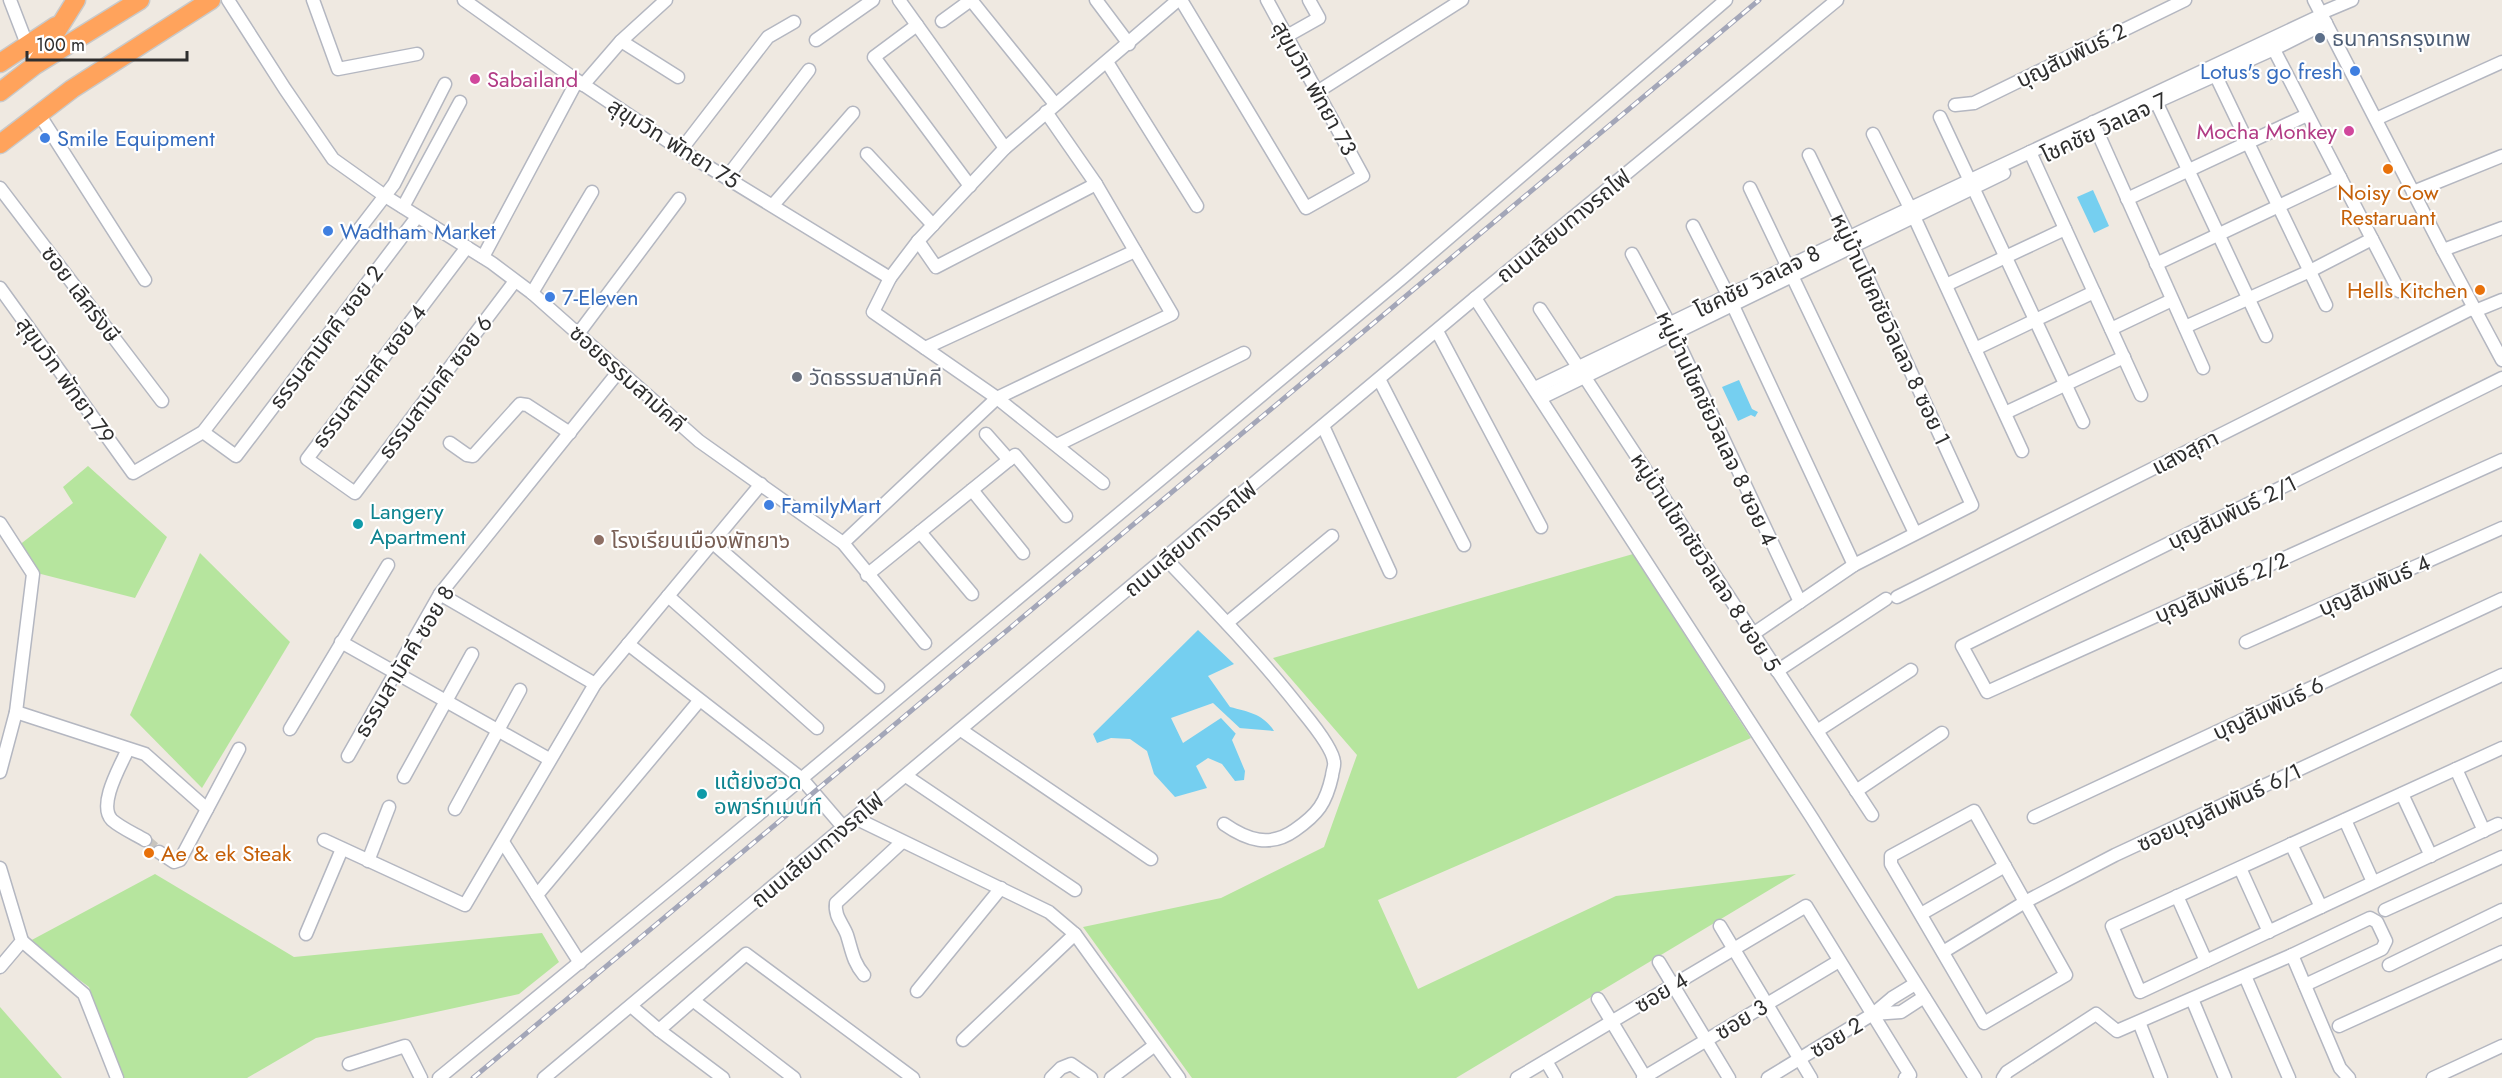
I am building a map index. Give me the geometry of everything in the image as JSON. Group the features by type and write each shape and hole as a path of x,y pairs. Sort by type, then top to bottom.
{"highway":[{"path":"35,65 76,0"},
{"path":"0,92 35,65 140,0"},
{"path":"0,144 72,89 211,0"},
{"path":"0,63 61,23"}],"street":[{"path":"10,0 35,65"},
{"name":"ซอยธรรมสามัคคี","path":"228,0 333,159 417,217 483,257 532,292 699,441 843,543 925,643"},
{"path":"313,0 338,69 417,54"},
{"name":"สุขุมวิท พัทยา 75","path":"464,0 580,83 681,150 890,278"},
{"path":"483,257 580,83 666,0"},
{"path":"816,40 873,0"},
{"path":"899,0 1005,148"},
{"path":"843,543 997,398 1172,314 1051,108 972,0 942,21"},
{"path":"1096,0 1129,44"},
{"path":"1103,483 997,398 873,312 890,278 918,241 1005,148 1179,0"},
{"name":"สุขุมวิท พัทยา 73","path":"1179,0 1306,208 1363,176 1267,0"},
{"path":"1287,36 1320,18 1309,0"},
{"path":"1317,92 1462,0"},
{"path":"439,1078 1401,278 1726,0"},
{"name":"ถนนเลียบทางรถไฟ","path":"544,1078 1166,560 1475,298 1837,0"},
{"name":"บุญสัมพันธ์ 2","path":"1955,105 1974,103 2185,0"},
{"path":"2314,0 2502,360"},
{"name":"โชคชัย วิลเลจ 7","path":"1882,226 2272,44 2352,0"},
{"path":"681,150 768,38 794,22"},
{"path":"917,25 874,57 970,186"},
{"path":"621,41 678,77"},
{"path":"2272,44 2399,291"},
{"path":"1107,62 1197,206"},
{"path":"2376,119 2502,62"},
{"path":"727,177 809,70"},
{"path":"2214,71 2326,304"},
{"path":"203,432 397,179 445,84"},
{"path":"2154,99 2266,336"},
{"path":"403,207 460,102"},
{"path":"773,205 853,113"},
{"path":"39,114 145,280"},
{"path":"2127,199 2307,115"},
{"path":"1940,117 2083,422"},
{"path":"2095,126 2203,368"},
{"path":"1873,134 1912,212 2022,451"},
{"path":"867,154 933,225"},
{"name":"หมู่บ้านโชคชัยวิลเลจ 8 ซอย 1","path":"1809,154 1972,505 1915,533"},
{"path":"2031,156 2141,395"},
{"path":"2413,192 2502,156"},
{"path":"2156,264 2340,177"},
{"path":"918,241 936,267 1096,184"},
{"name":"ซอย เลิศรังษี","path":"0,188 162,401"},
{"path":"1750,188 1915,533 1854,565 1753,634"},
{"path":"532,292 592,192"},
{"path":"578,334 679,199"},
{"name":"ธรรมสามัคคี ซอย 2","path":"203,432 236,456 417,217"},
{"path":"1693,226 1731,299 1854,565"},
{"name":"โชคชัย วิลเลจ 8","path":"1538,393 1882,226"},
{"path":"2443,250 2502,228"},
{"path":"1946,285 2065,229"},
{"path":"2184,327 2310,271 2372,239"},
{"name":"ธรรมสามัคคี ซอย 4","path":"355,493 307,459 467,247"},
{"path":"925,348 1136,251"},
{"name":"หมู่บ้านโชคชัยวิลเลจ 8 ซอย 4","path":"1632,254 1671,328 1800,602"},
{"name":"ธรรมสามัคคี ซอย 6","path":"355,493 515,281"},
{"name":"สุขุมวิท พัทยา 79","path":"0,288 132,473 203,432"},
{"path":"1975,349 2094,292"},
{"path":"1475,298 1812,818 1975,1078"},
{"path":"2111,329 2172,300"},
{"name":"แสงสุภา","path":"1777,671 1892,598 2474,309 2502,300"},
{"name":"หมู่บ้านโชคชัยวิลเลจ 8 ซอย 5","path":"1540,309 1872,815"},
{"path":"1437,331 1541,527"},
{"path":"1057,445 1244,352"},
{"path":"2005,413 2124,357"},
{"name":"ธรรมสามัคคี ซอย 8","path":"348,756 440,594 620,371"},
{"name":"บุญสัมพันธ์ 2/1","path":"1962,646 2502,378"},
{"path":"1379,379 1464,545"},
{"path":"450,443 467,455 473,456 520,404 527,405 570,433"},
{"path":"1323,426 1390,572"},
{"path":"986,434 1009,460"},
{"path":"867,575 1015,455 1066,516"},
{"name":"บุญสัมพันธ์ 2/2","path":"1962,646 1987,692 2502,460"},
{"path":"324,840 465,905 595,684 761,484"},
{"path":"972,490 1023,553"},
{"path":"0,523 33,574 16,712 0,772"},
{"name":"บุญสัมพันธ์ 4","path":"2246,642 2502,528"},
{"path":"920,532 972,594"},
{"path":"1227,623 1332,536"},
{"path":"713,543 878,687"},
{"path":"1166,560 1276,678 1321,735 1334,762 1329,790 1322,807 1290,835 1260,842 1239,834 1224,824"},
{"path":"290,729 388,565"},
{"path":"440,594 595,684"},
{"path":"668,596 818,728"},
{"name":"บุญสัมพันธ์ 6","path":"2034,817 2502,599"},
{"path":"341,642 549,759"},
{"path":"628,644 801,779 844,828"},
{"path":"404,777 472,654"},
{"path":"1816,731 1911,670"},
{"name":"ซอยบุญสัมพันธ์ 6/1","path":"1943,952 2025,902 2115,855 2502,675"},
{"path":"455,809 520,690"},
{"path":"537,895 699,701"},
{"path":"16,712 145,754 207,809"},
{"path":"961,730 1151,859"},
{"path":"1856,791 1942,733"},
{"path":"159,852 174,862 180,860 238,748"},
{"path":"2498,824 2140,992 2112,926 2502,748"},
{"path":"128,749 110,789 107,810 112,820 145,840"},
{"path":"2456,769 2484,831"},
{"path":"906,776 1075,890"},
{"path":"2402,794 2431,856"},
{"path":"368,861 389,807"},
{"path":"1974,811 2005,866 2066,975 1984,1023 1891,864 1891,856 1974,811"},
{"path":"855,818 1049,912 1075,934 1155,1045 1175,1077"},
{"path":"2345,820 2373,882"},
{"path":"503,842 580,963"},
{"path":"864,975 852,956 848,937 835,910 836,903 902,842"},
{"path":"2291,844 2321,908"},
{"path":"306,934 342,849"},
{"path":"2385,910 2502,857"},
{"path":"1920,914 2005,866"},
{"path":"0,868 22,942 84,994 117,1078"},
{"path":"2240,868 2270,932"},
{"path":"917,991 1002,888"},
{"path":"2177,896 2206,962"},
{"name":"ซอย 4","path":"1517,1078 1806,906 1839,960"},
{"path":"2389,965 2502,910"},
{"path":"2003,1078 2007,1072 2096,1014 2117,1031 2245,976 2370,918 2377,922 2386,941 2382,949 2305,985"},
{"path":"1720,926 1810,1078"},
{"path":"963,1040 1075,934"},
{"path":"0,968 22,942"},
{"path":"2339,1026 2502,952"},
{"path":"659,1030 746,954 913,1078"},
{"path":"2292,955 2340,1073 2349,1078"},
{"path":"1839,960 1873,1014 1907,1076"},
{"name":"ซอย 3","path":"1644,1077 1839,960"},
{"path":"1659,962 1729,1078"},
{"path":"2245,976 2289,1078"},
{"name":"ซอย 2","path":"1768,1078 1873,1014 1892,998 1915,984"},
{"path":"1873,1014 1901,1012 1923,997"},
{"path":"1599,999 1644,1077"},
{"path":"2192,999 2225,1078"},
{"path":"694,1001 794,1078"},
{"path":"631,1005 659,1030 723,1078"},
{"path":"2139,1022 2161,1078"},
{"path":"1111,1078 1155,1045"},
{"path":"349,1064 405,1046 422,1078"},
{"path":"2433,1078 2502,1046"},
{"path":"1546,1061 1556,1078"},
{"path":"1051,1078 1061,1068 1071,1064 1091,1078"}],"green space":[{"path":"88,466 167,537 135,598 37,573 18,546 73,503 63,487"},
{"path":"200,553 290,642 202,788 130,715"},
{"path":"1633,554 1751,738 1378,900 1418,989 1616,896 1796,874 1456,1078 1192,1078 1083,927 1221,898 1324,847 1357,755 1273,658"},
{"path":"155,874 294,957 542,933 559,962 519,994 316,1038 247,1078 121,1078 89,987 28,942"},
{"path":"0,1007 62,1078 0,1078"}],"water":[{"path":"2093,190 2109,226 2094,233 2077,197"},
{"path":"1739,380 1752,409 1758,412 1755,417 1751,415 1738,421 1722,387"},
{"path":"1198,630 1234,664 1208,676 1230,707 1260,717 1274,731 1239,728 1232,740 1245,771 1244,780 1235,781 1222,764 1208,758 1196,766 1207,788 1175,797 1154,774 1147,751 1130,739 1111,738 1097,743 1093,734"}],"pier":[{"path":"1213,703 1243,731 1237,735 1221,718 1183,743 1171,718"}],"tunnel":[{"path":"145,840 159,852"}],"railway":[{"path":"473,1078 1759,0"}],"place":[{"name":"ธนาคารกรุงเทพ","path":"2320,38"},
{"name":"Lotus's go fresh","path":"2355,71"},
{"name":"Sabailand","path":"475,79"},
{"name":"Mocha Monkey","path":"2349,131"},
{"name":"Smile Equipment","path":"45,138"},
{"name":"Noisy Cow Restaruant","path":"2388,169"},
{"name":"Wadtham Market","path":"328,231"},
{"name":"Hells Kitchen","path":"2480,290"},
{"name":"7-Eleven","path":"550,297"},
{"name":"วัดธรรมสามัคคี","path":"797,377"},
{"name":"FamilyMart","path":"769,505"},
{"name":"Langery Apartment","path":"358,524"},
{"name":"โรงเรียนเมืองพัทยา๖","path":"599,540"},
{"name":"แต้ย่งฮวด อพาร์ทเมนท์","path":"702,794"},
{"name":"Ae & ek Steak","path":"149,853"}]}
